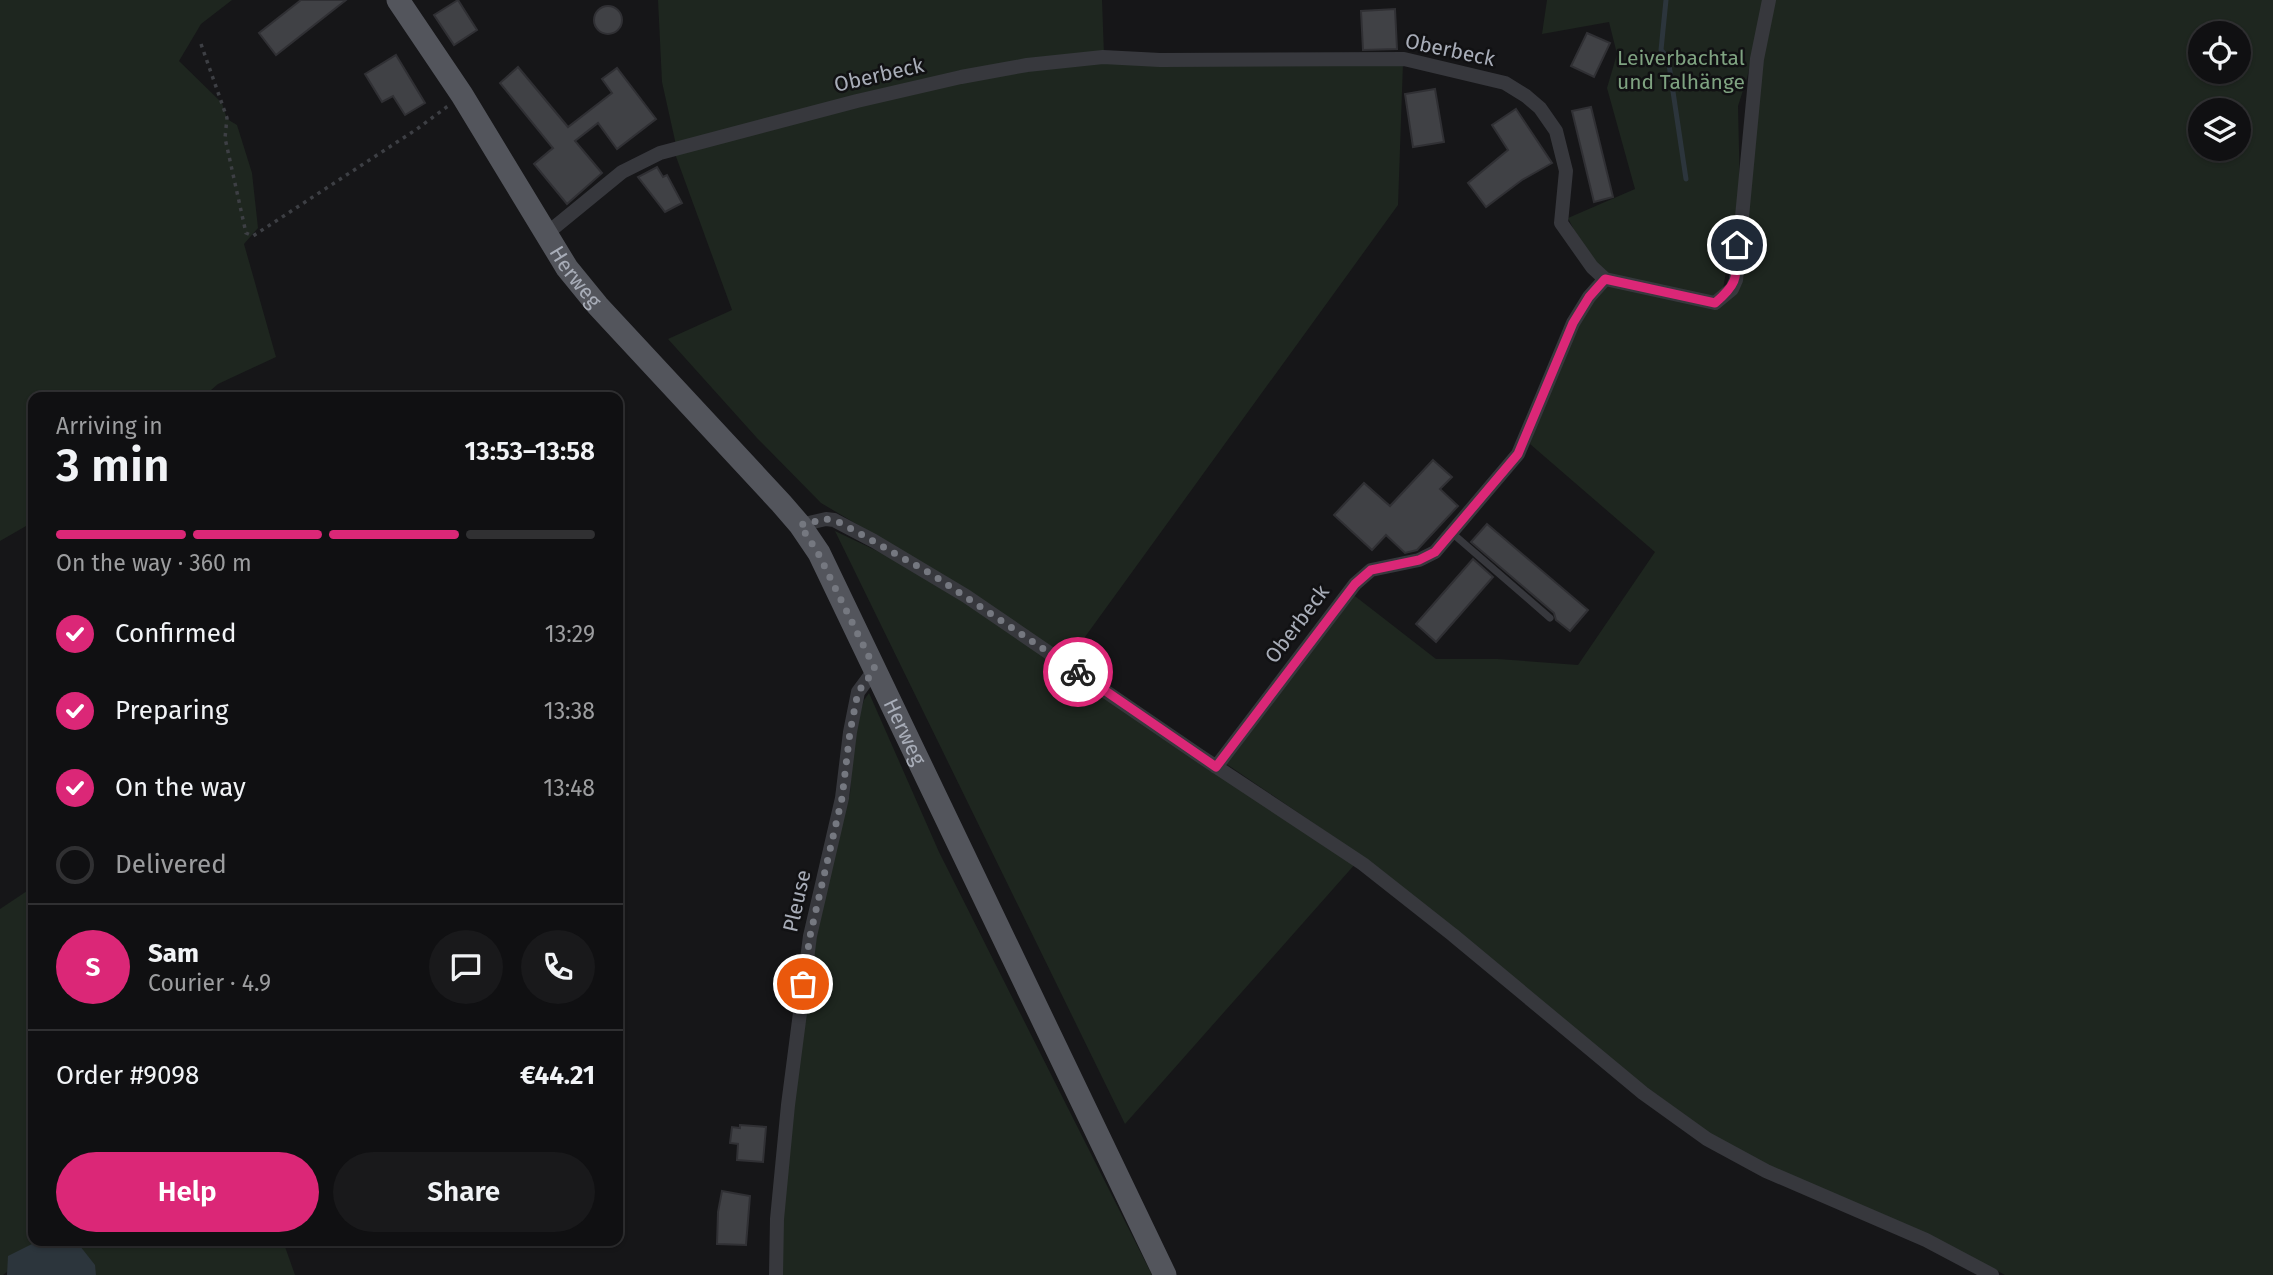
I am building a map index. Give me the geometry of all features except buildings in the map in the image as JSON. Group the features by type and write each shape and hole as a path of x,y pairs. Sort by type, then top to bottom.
{"main road":[{"name":"Herweg","path":"398,0 426,38 567,268 598,306 800,525 818,553 1165,1275"}],"street":[{"path":"1605,279 1715,303 1732,289 1757,59 1769,0"},
{"name":"Oberbeck","path":"545,235 622,172 660,153 857,101 1027,65 1104,57 1160,60 1404,59 1505,83 1526,96 1540,108 1556,131 1563,155 1566,171 1561,223 1592,267 1605,279 1589,297 1573,323 1518,454 1435,552 1419,560 1371,570 1355,584 1216,767"},
{"path":"800,525 826,519 834,520 915,565 983,608 1382,878 1643,1093 1701,1135 1766,1171 1926,1240 1992,1275"},
{"name":"Pleuse","path":"776,1275 777,1219 788,1105 810,936 842,798 858,692 875,669"}],"lane":[{"path":"1452,533 1550,618"}],"path":[{"path":"201,44 227,118 225,138 246,233 253,236 417,129 462,96"}],"green space":[{"path":"0,0 232,0 201,24 179,61 222,103 227,119 237,125 252,173 258,228 244,244 276,357 218,384 209,392 28,392 28,525 0,541"},
{"path":"658,0 1102,0 1104,55 1028,63 676,145 662,82"},
{"name":"Leiverbachtal und Talhänge","path":"1547,0 1765,0 1738,106 1740,193 1721,300 1730,295 1760,59 1772,0 2273,0 2273,1275 2005,1275 1933,1237 1801,1184 1716,1138 1600,1053 1347,846 1225,763 1351,593 1436,659 1498,659 1578,665 1655,552 1530,444 1549,386 1602,272 1581,244 1568,218 1635,189 1607,88 1617,54 1609,22 1542,34"},
{"path":"1103,60 1403,63 1398,205 1069,659 921,562 821,503 757,438 668,339 732,310 674,151 961,80"},
{"path":"835,531 913,568 1356,863 1125,1124"},
{"path":"869,693 939,852 1152,1275 778,1275 803,1007 835,843 850,794 854,732 864,700"},
{"path":"28,890 28,1246 40,1246 3,1275 0,1275 0,909"},
{"path":"45,1246 285,1246 295,1275 78,1275"}],"shaded area":[{"path":"28,1246 80,1246 95,1265 96,1275 7,1275 8,1256"}],"waterway":[{"path":"1666,0 1661,50 1668,58 1686,179"}],"way so far":[{"path":"803,984 810,936 842,798 858,692 875,669 818,553 800,525 826,519 841,523 933,575 1078,672"}],"route":[{"path":"1078,672 1216,767 1355,584 1371,570 1419,560 1435,552 1518,454 1573,323 1589,297 1605,279 1715,303 1732,289 1737,245"}]}
